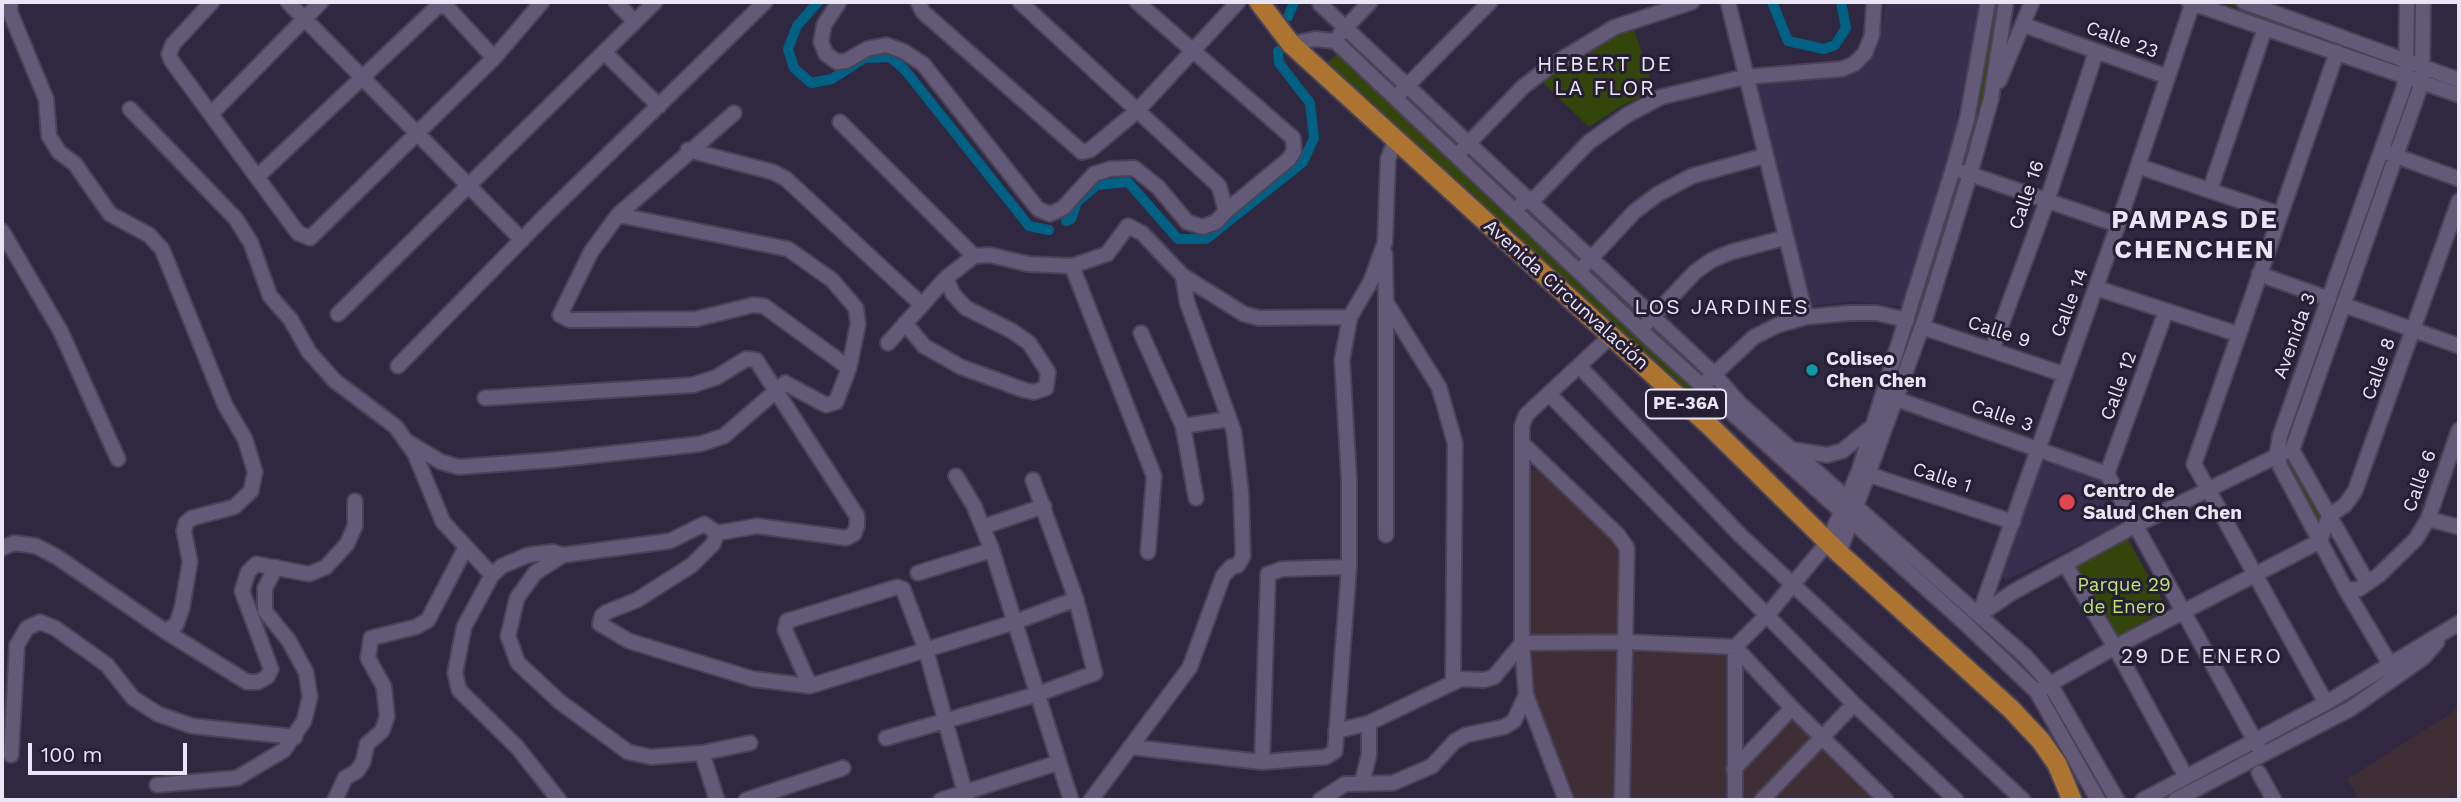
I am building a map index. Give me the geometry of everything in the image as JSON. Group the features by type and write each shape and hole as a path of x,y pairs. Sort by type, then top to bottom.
{"highway":[{"name":"Avenida Circunvalación","path":"1259,2 1292,44 1611,336 1834,548 2011,709 2041,741 2057,764 2072,800"}],"street":[{"path":"10,2 10,12 46,99 49,136 59,152 75,164 110,214 149,235 162,249 225,405 244,439 255,472 251,491 234,507 192,518 186,523 184,531 190,562 182,608 176,625 165,631"},
{"path":"212,2 173,44 169,54 298,233 310,238 494,58 542,2"},
{"path":"288,2 522,240"},
{"path":"211,114 321,2"},
{"path":"616,2 635,22"},
{"path":"338,314 655,2"},
{"path":"398,366 522,240 765,2"},
{"path":"839,2 824,25 821,42 826,54 837,62 846,61 867,49 886,45 903,51 923,64 1038,209 1050,214 1063,208 1094,174 1110,169 1135,168 1158,187 1187,222 1203,227 1216,222 1289,159 1294,151 1293,138 1189,51 1136,2"},
{"path":"918,2 923,12 1077,151 1090,150 1137,111 1189,51 1238,2"},
{"path":"1020,2 1219,186 1226,211"},
{"path":"1335,41 1370,2"},
{"path":"1394,99 1490,2"},
{"path":"1462,150 1524,86 1552,65 1615,27 1692,2"},
{"path":"1728,2 1744,77 1806,317"},
{"path":"1519,215 1589,142 1661,97 1744,77 1842,69 1854,64 1865,52 1872,35 1874,2"},
{"path":"1735,800 1735,647 1769,613 1791,583 1834,548 1864,473 1890,397 1907,320 1967,119 1988,2"},
{"path":"1864,473 1874,425 1922,327 1970,174 1991,99 2006,2"},
{"path":"1991,99 2032,2"},
{"path":"2191,2 2406,77 2422,75 2459,80"},
{"name":"Calle 14","path":"1973,620 2013,522 2063,374 2096,288 2191,2"},
{"path":"2244,2 2407,62 2422,75 2459,95"},
{"name":"Avenida 3","path":"2277,454 2280,436 2406,77 2407,2"},
{"name":"Avenida 3","path":"2292,450 2397,156 2422,75 2424,2"},
{"path":"1320,4 1406,87 1519,215 1578,272 1641,330 1739,403 1795,450 1852,501 1973,620 2036,692 2098,800"},
{"path":"258,176 361,75 438,6 447,7 494,58"},
{"name":"Calle 23","path":"2024,25 2168,77"},
{"path":"2210,190 2265,28"},
{"path":"1292,44 1315,39 1335,41 1394,99 1532,201 1653,317 1768,445 1845,518 1973,620 2025,656 2050,684 2118,800"},
{"path":"604,52 659,106"},
{"name":"Calle 16","path":"1992,350 2047,201 2096,52"},
{"path":"2326,703 2196,471 2195,455 2337,52"},
{"path":"130,109 236,219 251,243 271,296 291,320 309,352 335,381 396,427 415,454 443,522 492,575"},
{"path":"734,113 688,150 618,215 591,252 560,312 561,317 696,319 754,305 764,306 849,368"},
{"path":"1967,119 1985,122"},
{"path":"840,122 974,256"},
{"path":"1386,535 1385,242 1388,159 1396,139"},
{"path":"688,150 709,158 773,172 786,179 922,305"},
{"path":"2382,150 2459,179"},
{"path":"1578,272 1634,212 1658,194 1692,176 1764,156"},
{"path":"2138,166 2280,214"},
{"path":"1953,169 2118,225"},
{"name":"Calle 8","path":"2320,541 2329,516 2345,505 2355,491 2459,201"},
{"path":"406,441 441,462 459,467 700,444 724,436 785,383 816,402 831,405 836,402 849,368 858,324 856,308 832,280 794,252 618,215"},
{"path":"888,343 946,278 974,256 990,255 1028,264 1072,266 1107,254 1128,226 1142,233 1183,276 1244,314 1259,318 1350,317"},
{"path":"2,231 61,332 118,459"},
{"path":"1641,330 1695,272 1712,260 1784,238"},
{"path":"1130,747 1262,762 1329,756 1335,751 1349,566 1349,479 1342,360 1350,317 1371,281 1385,242"},
{"path":"1072,266 1154,476 1148,552"},
{"path":"2259,274 2329,299"},
{"path":"1091,800 1190,667 1200,646 1206,618 1223,576 1238,565 1243,556 1241,492 1229,419 1187,302 1183,276"},
{"path":"905,323 924,346 961,368 1024,390 1041,391 1046,388 1048,372 1029,343 1012,331 966,309 953,295 946,278"},
{"path":"2096,288 2238,334"},
{"path":"1386,302 1438,387 1455,443 1453,682"},
{"path":"2344,304 2459,346"},
{"name":"Calle 12","path":"2107,474 2166,311"},
{"path":"1708,379 1754,337 1778,325 1806,317 1850,313 1877,313 1907,320"},
{"name":"Calle 9","path":"1922,327 2063,374"},
{"path":"1141,333 1183,426 1196,498"},
{"path":"1566,800 1526,695 1522,643 1521,426 1526,415 1611,336"},
{"path":"485,398 693,385 717,377 749,358 759,363 857,516 854,534 846,538 757,526 717,533"},
{"path":"1579,366 1740,535 2023,800"},
{"path":"1549,394 1769,613 1854,704 1956,800"},
{"name":"Calle 3","path":"1890,397 2107,474"},
{"path":"1183,426 1229,419"},
{"path":"1768,445 1827,455 1842,451 1874,425"},
{"name":"Calle 6","path":"2346,590 2359,589 2404,554 2428,519 2459,430"},
{"path":"1521,443 1625,544 1627,642 1622,800"},
{"path":"1973,620 2134,526 2277,454 2292,450 2367,582"},
{"path":"2277,454 2280,466 2346,590 2390,664"},
{"name":"Calle 1","path":"1864,473 2013,522"},
{"path":"2107,474 2263,753"},
{"path":"956,476 992,550 1057,763 1071,800"},
{"path":"886,738 1038,694 1096,673 1076,599 1033,480"},
{"path":"2,548 14,543 36,546 57,556 165,631 247,682 258,682 267,677 271,669 242,591 248,572 256,564 309,574 326,567 347,544 355,526 355,501"},
{"path":"983,527 1044,506"},
{"path":"2428,519 2459,527"},
{"path":"559,800 517,747 459,690 456,656 464,627 492,575 502,566 528,555 553,552 564,555 670,541 698,525 711,527 717,533"},
{"path":"717,533 713,544 692,565 637,600 607,612 602,616 600,624 629,641 741,675 810,686 1015,622 1076,599"},
{"path":"2036,692 2115,646 2320,541"},
{"path":"335,800 345,778 363,762 367,744 382,731 387,717 384,687 368,658 371,638 416,627 428,620 466,548"},
{"path":"918,573 992,550"},
{"path":"564,555 535,573 517,598 508,636 518,663 560,702 628,752 650,757 702,753 750,743"},
{"path":"2065,564 2115,646 2186,777"},
{"path":"1262,762 1268,574 1282,569 1349,566"},
{"path":"157,785 237,778 284,750 304,721 310,697 306,672 289,641 265,611 265,588 276,567"},
{"path":"810,686 785,630 790,619 900,587 905,590 947,719 966,797"},
{"path":"11,755 17,645 27,628 40,622 55,628 107,665 134,698 158,714 192,726 295,737"},
{"path":"2143,800 2326,703 2459,623"},
{"path":"2175,800 2350,709 2423,658 2445,633"},
{"path":"1336,731 1369,723 1461,679 1484,680 1494,677 1522,643 1627,642 1735,647 1791,708 1886,800"},
{"path":"1320,800 1345,784 1393,783 1432,766 1455,741 1466,735 1504,727 1514,721 1526,695"},
{"path":"1762,800 1854,704"},
{"path":"1734,769 1791,708"},
{"path":"1362,783 1369,755 1369,723"},
{"path":"702,753 717,800"},
{"path":"941,800 966,797 1057,763"},
{"path":"746,800 843,768"},
{"path":"2259,773 2274,800"}],"shaded area":[{"path":"1886,2 1980,2 1963,105 1957,110 1957,124 1947,164 1905,307 1853,301 1811,306 1755,84 1845,77 1859,71 1868,63 1879,44"},
{"name":"Centro de Salud Chen Chen","path":"2042,461 2094,479 2118,525 2006,580 2001,576"},
{"path":"1518,469 1563,473 1632,545 1634,634 1726,640 1732,647 1733,762 1795,704 1893,800 1563,800 1513,640"},
{"path":"2459,705 2459,800 2453,795 2445,800 2359,800 2347,779 2447,716"}],"green space":[{"path":"1993,2 1999,2 1995,38 1982,108 1976,108"},
{"path":"2221,2 2231,2 2285,19 2399,65"},
{"path":"1633,26 1654,91 1621,106 1589,127 1541,81"},
{"path":"1337,54 1718,411 1706,418 1327,63"},
{"path":"1474,157 1515,196 1511,200 1470,162"},
{"path":"2381,162 2386,164 2291,437 2285,436"},
{"path":"1538,217 1578,254 1575,258 1535,221"},
{"path":"1599,273 1639,311 1636,315 1595,277"},
{"path":"1659,330 1701,369 1698,372 1656,334"},
{"path":"2286,459 2321,514 2318,518 2284,462"},
{"name":"Parque 29 de Enero","path":"2127,538 2167,609 2113,638 2073,565"}],"waterway":[{"path":"818,2 797,26 788,49 794,68 811,83 832,79 864,58 890,57 905,70 1029,226 1049,230"},
{"path":"1288,17 1294,2"},
{"path":"1772,2 1788,41 1824,49 1835,45 1846,28 1841,2"},
{"path":"1066,221 1071,219 1077,202 1097,185 1128,182 1178,239 1206,239 1303,162 1314,138 1310,103 1279,63 1278,51"}],"place":[{"name":"Coliseo Chen Chen","path":"1812,370"},
{"name":"Centro de Salud Chen Chen","path":"2067,502"}],"district":[{"name":"HEBERT DE LA FLOR","path":"1605,77"},
{"name":"PAMPAS DE CHENCHEN","path":"2195,235"},
{"name":"LOS JARDINES","path":"1722,308"},
{"name":"29 DE ENERO","path":"2202,657"}]}
